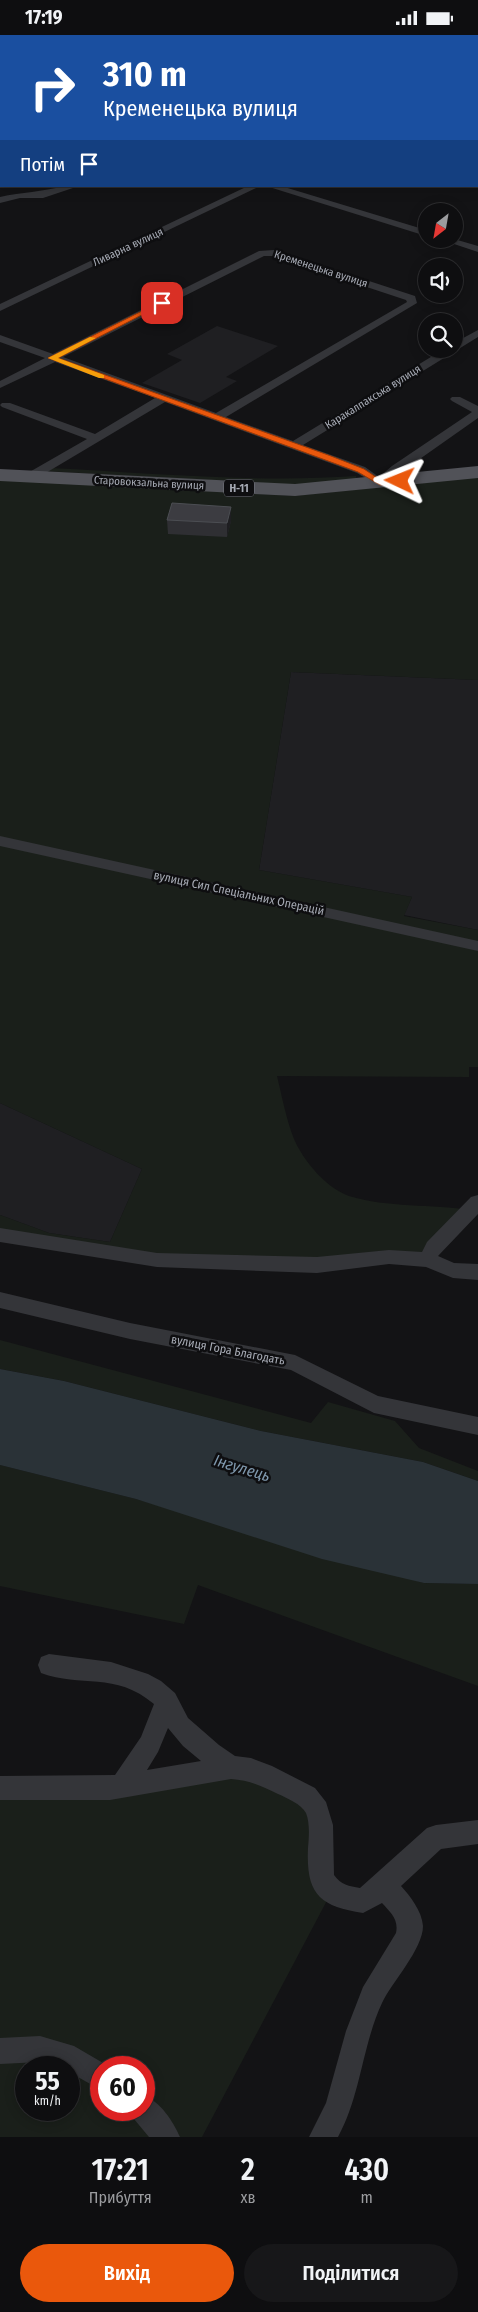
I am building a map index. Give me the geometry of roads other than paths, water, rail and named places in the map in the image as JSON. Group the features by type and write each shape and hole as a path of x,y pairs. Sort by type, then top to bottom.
{"main road":[{"name":"Старовокзальна вулиця","path":"0,475 294,490 478,472"}],"street":[{"path":"0,200 20,195 43,195 71,187"},
{"name":"Ливарна вулиця","path":"0,308 254,187"},
{"path":"273,187 418,231"},
{"path":"463,245 478,249"},
{"name":"Кременецька вулиця","path":"0,385 262,253 274,253 411,299 412,303 217,417"},
{"name":"Каракалпакська вулиця","path":"463,342 478,333"},
{"path":"0,338 162,399 217,417 361,470 380,483 396,469 478,411 456,399"},
{"name":"Каракалпакська вулиця","path":"295,445 436,358"},
{"path":"30,477 162,399"},
{"path":"6,405 96,437"},
{"name":"вулиця Сил Спеціальних Операцій","path":"0,841 478,946"},
{"path":"427,1260 434,1247 478,1202"},
{"path":"0,1235 157,1260 317,1265 389,1257 427,1260 453,1270 478,1272"},
{"name":"вулиця Гора Благодать","path":"0,1300 130,1331 295,1363 374,1404 478,1426"},
{"path":"49,1665 120,1674 145,1684 167,1701 179,1725 187,1735 231,1767"},
{"path":"122,1786 150,1744 167,1701"},
{"path":"0,1788 92,1788 122,1786 231,1767 249,1767 304,1794 317,1809 320,1831 319,1876 332,1891 345,1899 363,1901 383,1886 436,1837 478,1832"},
{"path":"323,2137 338,2107 364,2013 383,1974 408,1939 410,1928 408,1917 383,1886"},
{"path":"0,2051 34,2049 56,2052 74,2059 90,2070"},
{"path":"153,2121 166,2137"}],"water":[{"name":"Інгулець","path":"0,1369 64,1381 261,1431 423,1462 478,1481 478,1584 424,1583 322,1559 136,1499 0,1465"}]}
